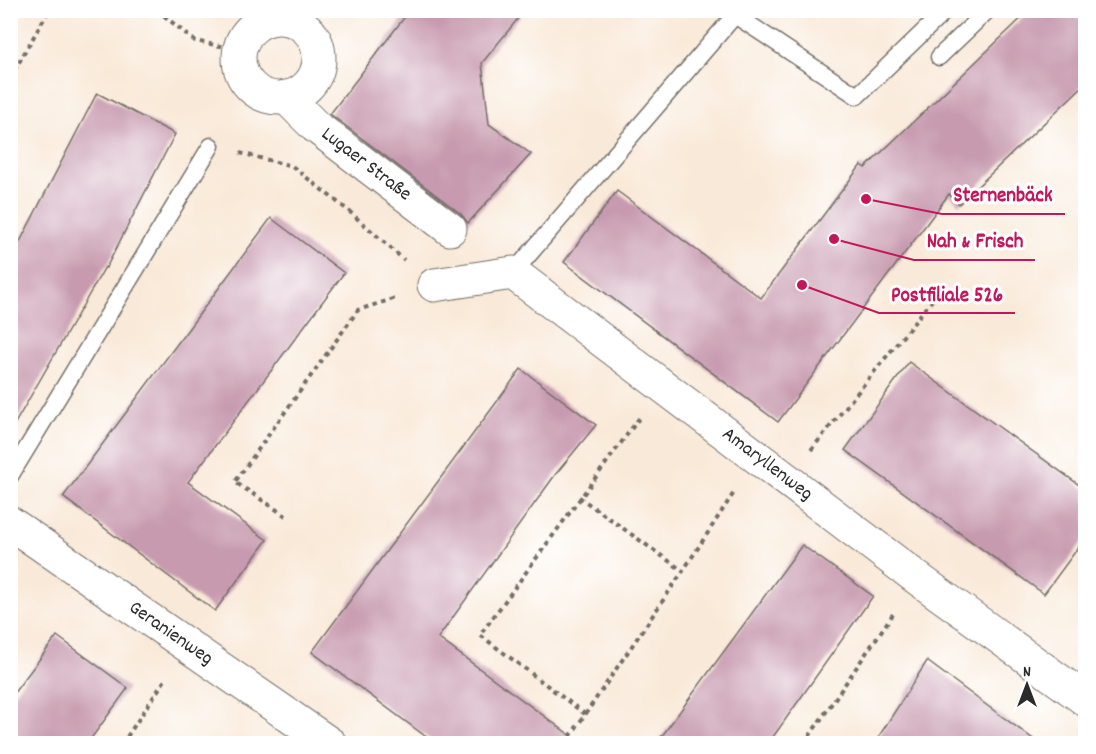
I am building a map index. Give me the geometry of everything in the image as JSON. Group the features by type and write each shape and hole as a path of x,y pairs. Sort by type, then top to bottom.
{"street":[{"path":"306,17 320,59 317,72 299,93 286,97 273,97 260,93 243,75 239,63 244,38 252,27 263,21 306,17"},
{"name":"Lugaer Straße","path":"286,97 315,126 450,229"},
{"path":"434,285 513,273"},
{"name":"Amaryllenweg","path":"513,273 917,578 1086,700"},
{"name":"Geranienweg","path":"10,523 330,744"}],"lane":[{"path":"513,273 735,15 857,96 946,10"},
{"path":"939,57 988,10"},
{"path":"10,476 211,146"}],"path":[{"path":"10,78 49,10"},
{"path":"157,10 195,41 240,50"},
{"path":"211,146 292,166 350,212 434,285"},
{"path":"286,516 235,482 358,310 434,285"},
{"path":"787,480 933,299"},
{"path":"585,714 480,635 579,497 662,387"},
{"path":"565,744 757,458"},
{"path":"579,497 683,571"},
{"path":"804,744 917,578"},
{"path":"122,744 188,646"}],"building":[{"path":"410,10 525,10 482,63 489,124 531,154 468,223 461,214 330,114"},
{"path":"1030,10 1086,10 1086,83 959,204 949,194 778,422 564,262 617,191 761,298 861,165 865,168"},
{"path":"97,93 175,134 106,268 10,432 10,261"},
{"path":"271,218 344,273 188,482 267,540 215,611 63,497"},
{"path":"909,362 1086,490 1086,537 1044,594 845,450"},
{"path":"521,369 596,425 555,475 438,638 582,744 436,744 312,652"},
{"path":"802,545 873,596 768,744 656,744"},
{"path":"57,636 128,688 87,744 10,744 10,698"},
{"path":"927,661 974,696 1040,744 874,744"}],"place":[{"name":"Sternenbäck","path":"866,199"},
{"name":"Nah & Frisch","path":"834,239"},
{"name":"Postfiliale 526","path":"802,285"}]}
